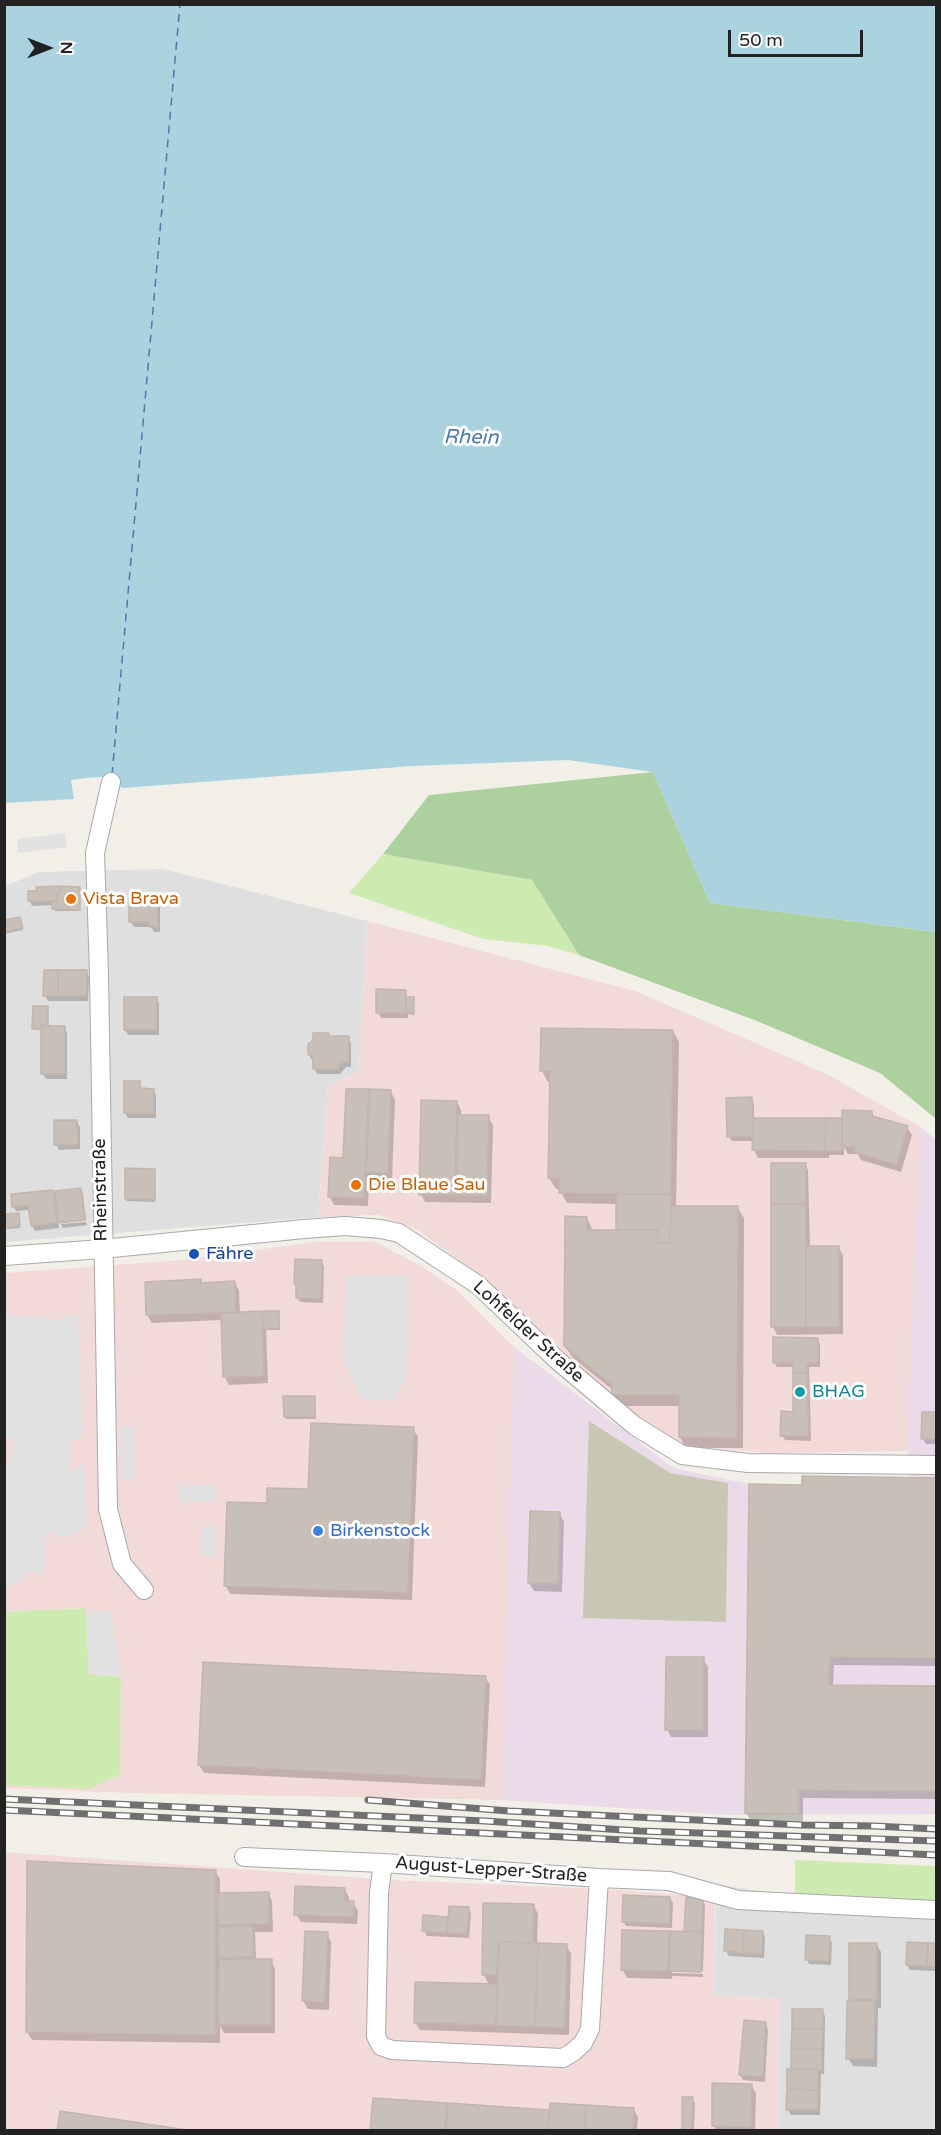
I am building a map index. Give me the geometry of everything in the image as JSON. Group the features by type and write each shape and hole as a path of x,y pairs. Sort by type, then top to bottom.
{"street":[{"name":"Rheinstraße","path":"111,782 94,853 99,974 108,1509 122,1564 144,1590"},
{"name":"Lohfelder Straße","path":"4,1256 345,1226 372,1227 399,1233 478,1285 558,1360 635,1426 682,1455 748,1463 936,1465"},
{"name":"August-Lepper-Straße","path":"244,1857 383,1863 669,1881 738,1900 936,1910"},
{"name":"August-Lepper-Straße","path":"383,1863 376,2036 381,2046 392,2050 563,2058 573,2052 583,2043 590,2029 599,1878"}],"shaded area":[{"path":"65,833 67,847 18,853 17,839"},
{"path":"163,869 367,921 359,1071 328,1087 318,1217 5,1242 5,886 39,872"},
{"path":"367,921 635,991 827,1074 920,1127 907,1451 768,1453 684,1445 636,1414 525,1321 475,1272 418,1230 378,1215 318,1217 328,1087 359,1071"},
{"path":"920,1127 936,1140 936,1814 727,1815 501,1800 514,1347 673,1468 749,1484 802,1485 802,1476 910,1477 907,1451"},
{"path":"314,1242 375,1242 420,1265 458,1291 514,1347 501,1800 131,1793 5,1788 5,1785 120,1775 121,1677 89,1674 85,1608 5,1612 5,1273 184,1260"},
{"path":"409,1275 406,1377 394,1400 362,1399 344,1363 346,1276"},
{"path":"5,1312 29,1318 38,1315 53,1322 77,1313 83,1435 69,1444 70,1471 84,1464 86,1526 72,1535 61,1538 46,1531 44,1577 29,1571 20,1581 9,1587 5,1580 4,1466 12,1462 11,1437 4,1440"},
{"path":"589,1421 670,1473 728,1483 726,1622 583,1618"},
{"path":"119,1426 133,1426 134,1480 120,1480"},
{"path":"179,1485 217,1486 216,1502 179,1501"},
{"path":"202,1526 217,1526 216,1557 201,1556"},
{"path":"110,1610 121,1677 89,1674 86,1612"},
{"path":"4,1852 392,1880 604,1889 710,1897 715,1903 715,1995 780,1999 778,2130 5,2130"},
{"path":"716,1884 795,1897 936,1904 936,2130 778,2130 779,1999 715,1995"}],"green space":[{"path":"653,772 710,903 936,932 936,1119 880,1073 757,1021 579,955 532,880 383,854 429,795"},
{"path":"383,854 532,880 579,955 548,946 483,939 349,893"},
{"path":"86,1608 89,1674 121,1677 120,1775 88,1789 5,1785 5,1612"},
{"path":"795,1860 936,1866 936,1904 795,1897"}],"water":[{"name":"Rhein","path":"5,5 936,5 936,932 710,903 653,772 568,760 413,766 123,788 101,777 86,778 71,780 74,799 5,803"}],"building":[{"path":"60,886 80,887 80,910 52,909 52,901 57,901"},
{"path":"60,886 57,901 28,901 28,891 37,891 36,887"},
{"path":"157,898 158,927 150,927 150,922 129,922 129,899"},
{"path":"20,917 23,928 4,932 4,920"},
{"path":"44,970 58,970 58,996 43,996"},
{"path":"58,970 87,970 86,996 58,996"},
{"path":"376,989 406,990 406,1013 376,1013"},
{"path":"124,997 157,997 157,1030 124,1030"},
{"path":"406,997 414,997 414,1013 406,1013"},
{"path":"33,1006 48,1006 48,1025 41,1025 41,1029 32,1029"},
{"path":"41,1026 65,1026 65,1074 41,1074"},
{"path":"541,1028 673,1030 671,1194 559,1193 559,1178 548,1178 550,1071 540,1071"},
{"path":"313,1033 349,1036 349,1062 343,1062 337,1069 313,1069 313,1055 308,1055 308,1044 313,1040"},
{"path":"124,1081 140,1081 140,1088 154,1089 154,1114 124,1113"},
{"path":"346,1089 369,1089 364,1198 328,1197 330,1157 343,1158"},
{"path":"370,1089 391,1090 388,1173 366,1172"},
{"path":"752,1097 753,1136 727,1137 726,1098"},
{"path":"421,1100 457,1101 455,1195 419,1195"},
{"path":"842,1110 872,1111 872,1116 908,1126 897,1165 854,1152 854,1147 842,1147"},
{"path":"458,1115 489,1115 487,1196 456,1195"},
{"path":"753,1118 826,1118 825,1151 752,1150"},
{"path":"826,1118 842,1118 842,1151 825,1151"},
{"path":"54,1120 77,1120 78,1145 54,1145"},
{"path":"771,1163 806,1163 806,1204 771,1204"},
{"path":"125,1168 155,1169 155,1200 125,1199"},
{"path":"81,1188 85,1220 58,1223 55,1191"},
{"path":"53,1190 57,1223 31,1226 28,1205 12,1207 11,1194"},
{"path":"616,1194 671,1194 670,1243 657,1243 658,1230 616,1230"},
{"path":"771,1204 806,1204 806,1327 771,1327"},
{"path":"671,1206 738,1206 737,1438 679,1437 679,1395 612,1395 612,1385 564,1346 565,1216 587,1217 587,1230 658,1230 657,1243 670,1243"},
{"path":"19,1213 20,1226 5,1228 4,1214"},
{"path":"806,1246 839,1246 839,1327 806,1327"},
{"path":"295,1259 322,1260 321,1299 296,1298"},
{"path":"201,1279 201,1283 235,1281 236,1312 146,1315 145,1282"},
{"path":"262,1311 264,1376 223,1377 221,1313"},
{"path":"262,1311 279,1311 279,1328 263,1329"},
{"name":"BHAG","path":"773,1337 818,1338 818,1363 807,1363 807,1373 793,1373 793,1363 773,1363"},
{"name":"BHAG","path":"793,1373 807,1373 809,1436 780,1436 781,1411 793,1412"},
{"path":"283,1396 315,1396 315,1417 284,1417"},
{"path":"922,1412 936,1412 936,1439 921,1439"},
{"name":"Birkenstock","path":"311,1423 414,1427 408,1593 224,1586 227,1502 267,1503 267,1488 308,1489"},
{"path":"802,1476 936,1478 936,1658 830,1657 829,1685 936,1686 936,1792 799,1790 799,1814 745,1813 749,1484 802,1485"},
{"path":"530,1511 560,1512 558,1584 528,1583"},
{"path":"666,1657 704,1657 704,1730 665,1730"},
{"path":"203,1662 486,1676 481,1780 198,1765"},
{"path":"27,1861 216,1870 216,2035 26,2032"},
{"path":"295,1886 345,1888 345,1901 354,1901 353,1917 294,1915"},
{"path":"269,1892 269,1924 218,1925 217,1893"},
{"path":"623,1895 670,1897 670,1924 622,1922"},
{"path":"686,1897 703,1898 702,1932 684,1931"},
{"path":"483,1903 534,1904 533,1943 498,1942 497,1976 482,1975"},
{"path":"449,1906 469,1907 467,1934 447,1933"},
{"path":"423,1915 448,1917 447,1933 422,1931"},
{"path":"253,1926 254,1957 219,1958 218,1927"},
{"path":"725,1929 744,1930 743,1953 724,1951"},
{"path":"622,1930 669,1931 668,1971 621,1970"},
{"path":"744,1930 763,1931 762,1954 743,1953"},
{"path":"305,1931 328,1932 325,2002 302,2001"},
{"path":"670,1931 702,1932 701,1972 670,1971"},
{"path":"806,1935 830,1936 829,1961 805,1960"},
{"path":"499,1942 538,1943 535,2027 496,2025"},
{"path":"907,1942 928,1943 927,1966 906,1965"},
{"path":"538,1943 567,1944 565,2028 535,2027"},
{"path":"849,1943 877,1943 877,2000 849,2000"},
{"path":"928,1943 936,1943 936,1967 927,1966"},
{"path":"219,1959 272,1959 272,2025 218,2025"},
{"path":"415,1982 497,1984 496,2025 414,2023"},
{"path":"847,2001 875,2001 874,2059 846,2059"},
{"path":"792,2009 823,2009 823,2029 792,2029"},
{"path":"744,2020 766,2022 763,2077 739,2075"},
{"path":"792,2029 823,2029 822,2049 791,2049"},
{"path":"791,2049 822,2049 822,2070 791,2069"},
{"path":"787,2069 818,2069 818,2090 787,2089"},
{"path":"712,2083 752,2084 751,2127 712,2126"},
{"path":"787,2089 818,2090 818,2110 786,2110"},
{"path":"682,2097 693,2097 692,2130 682,2130"},
{"path":"373,2098 447,2103 445,2130 370,2130"},
{"path":"448,2103 549,2110 548,2130 446,2130"},
{"path":"550,2103 586,2105 584,2130 548,2130"},
{"path":"586,2105 634,2108 633,2130 585,2130"},
{"path":"60,2111 187,2130 57,2130"}],"ferry route":[{"path":"112,775 180,4"}],"railway":[{"path":"4,1799 485,1821 640,1831 936,1841"},
{"path":"368,1800 509,1811 936,1829"},
{"path":"4,1810 936,1855"}],"place":[{"name":"Vista Brava","path":"71,899"},
{"name":"Die Blaue Sau","path":"356,1185"},
{"name":"Fähre","path":"194,1254"},
{"name":"BHAG","path":"800,1392"},
{"name":"Birkenstock","path":"318,1531"}]}
